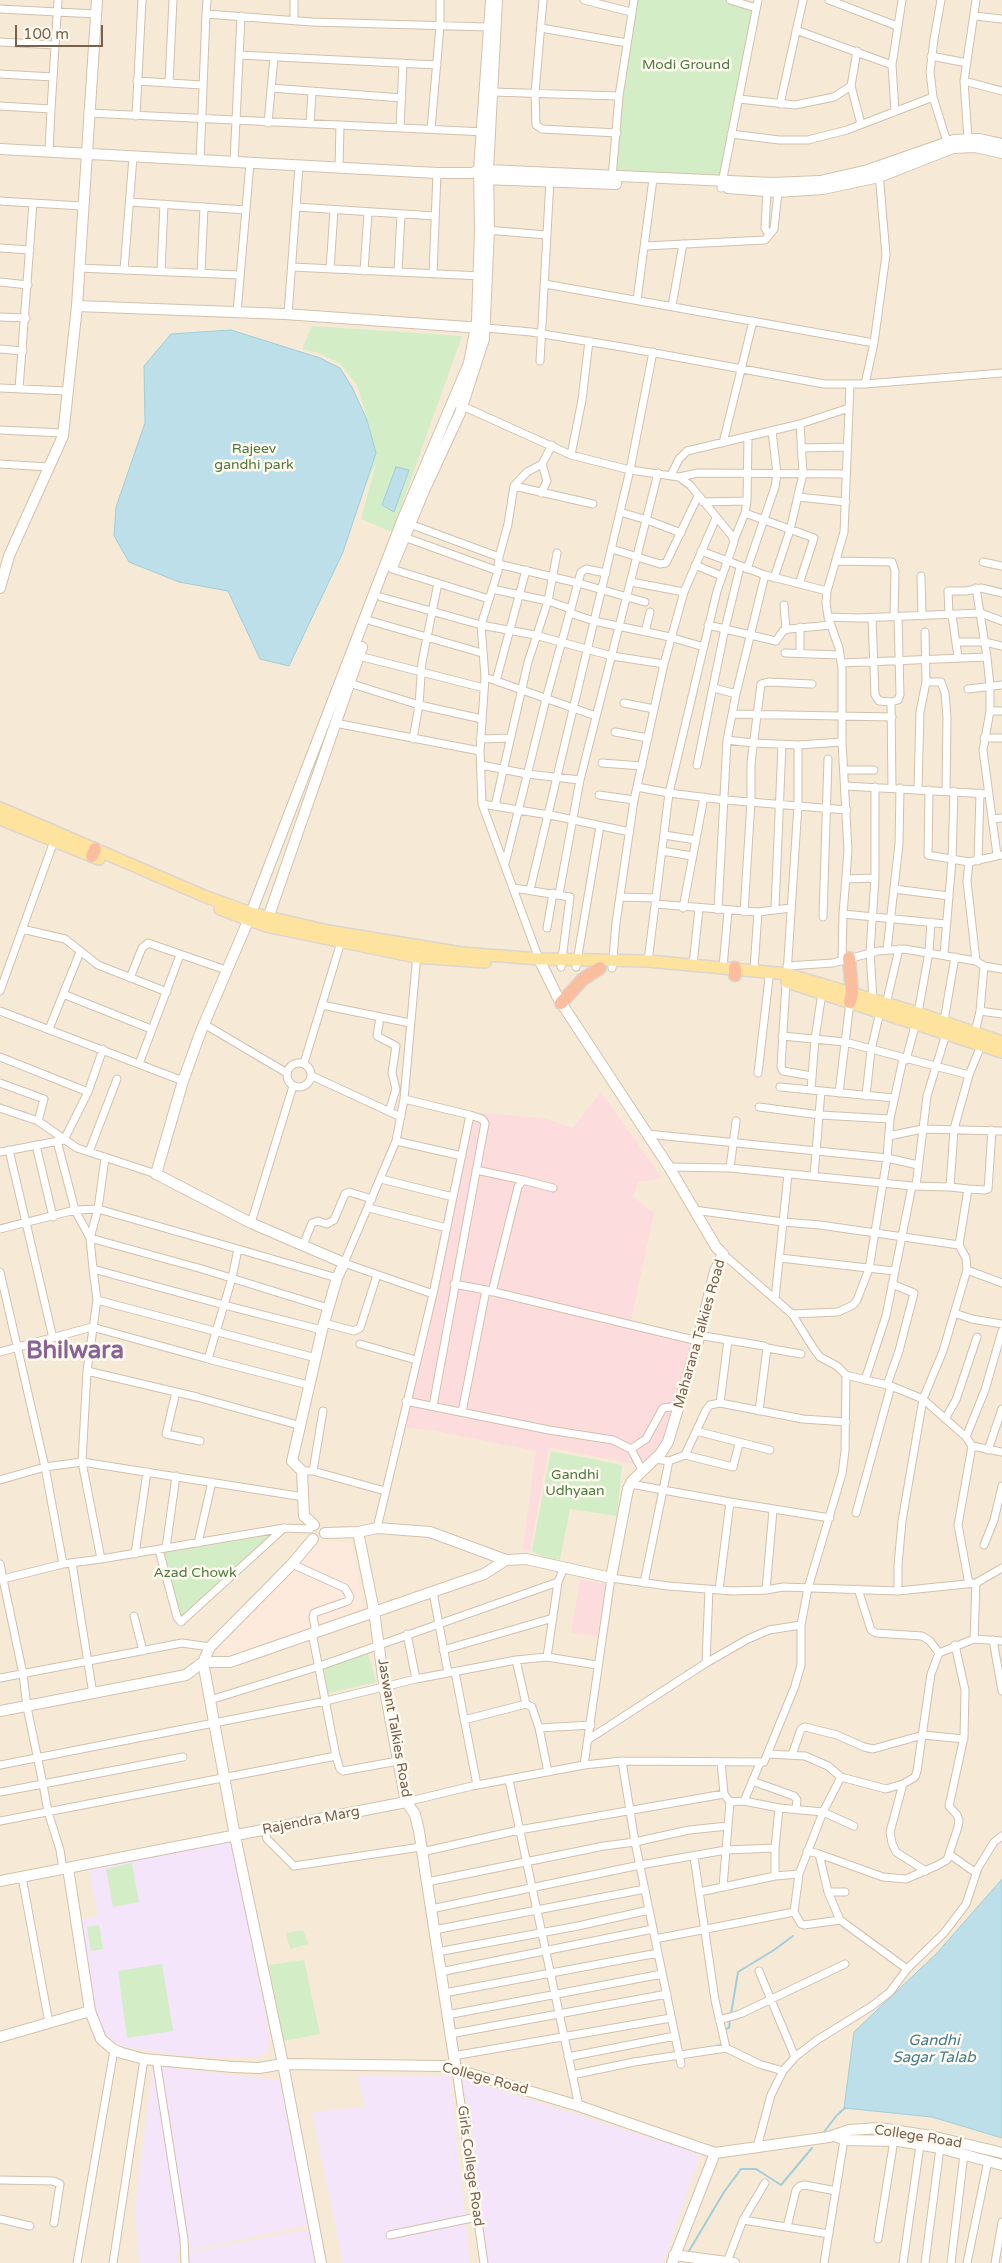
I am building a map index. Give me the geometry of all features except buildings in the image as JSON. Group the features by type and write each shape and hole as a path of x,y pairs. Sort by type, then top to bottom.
{"highway":[{"path":"846,959 851,997"},
{"path":"561,1003 584,979 608,966"}],"main road":[{"path":"0,808 94,853 250,917 341,942 417,952 540,963 654,968 754,969 787,974 883,1008 917,1018 944,1021 980,1038 1002,1052"},
{"path":"0,819 54,841 94,853"},
{"path":"267,921 328,931 417,952"},
{"path":"608,966 648,960 693,964 769,978 787,974 822,993 874,1000 883,1008"},
{"path":"917,1018 946,1034 1002,1042"}],"street":[{"path":"49,152 58,0"},
{"path":"0,588 9,556 63,433 79,268 85,155 97,0"},
{"path":"136,116 142,0"},
{"path":"169,83 173,0"},
{"path":"200,161 206,0"},
{"path":"294,0 294,20"},
{"path":"431,129 440,26 440,0"},
{"path":"156,1174 183,1081 204,1024 250,917 406,522 458,404 481,328 484,230 481,174 485,132 488,27 491,0"},
{"path":"485,132 492,92 497,0"},
{"path":"543,0 535,93 535,122 539,128 617,133"},
{"path":"584,0 631,12"},
{"path":"612,180 619,96 634,0"},
{"path":"730,0 756,8"},
{"path":"721,185 758,0"},
{"path":"780,104 803,0"},
{"path":"829,0 897,26"},
{"path":"895,111 892,65 902,0"},
{"path":"942,0 930,72 933,97 947,142"},
{"path":"968,139 964,82 976,0"},
{"path":"0,9 96,14"},
{"path":"206,14 294,20 488,27"},
{"path":"234,162 241,16"},
{"path":"975,16 1002,19"},
{"path":"541,28 627,43"},
{"path":"796,30 892,65"},
{"path":"0,42 55,46"},
{"path":"857,51 851,86 860,124"},
{"path":"239,55 437,65"},
{"path":"268,122 274,56"},
{"path":"932,56 967,63"},
{"path":"400,128 403,63"},
{"path":"0,74 53,77"},
{"path":"137,81 202,85"},
{"path":"964,82 1002,90"},
{"path":"739,99 780,104 805,104 834,97 851,86"},
{"path":"271,88 402,98"},
{"path":"310,124 312,92"},
{"path":"492,92 619,96"},
{"path":"732,134 796,141 817,138 933,97"},
{"path":"0,106 51,109"},
{"path":"88,113 485,132"},
{"path":"339,168 340,125"},
{"path":"0,149 339,168 721,185 820,181 879,172 947,142 968,139 1002,144"},
{"path":"721,185 778,192 823,189 940,152 962,147 975,147 1002,153"},
{"path":"124,270 133,157"},
{"path":"237,312 250,163"},
{"path":"288,314 299,166"},
{"path":"433,274 437,172"},
{"path":"865,384 874,343 886,255 879,172"},
{"path":"540,361 543,334 550,177"},
{"path":"637,300 653,182"},
{"path":"766,191 764,228 769,235"},
{"path":"645,246 763,241 774,229 778,192"},
{"path":"0,201 82,206"},
{"path":"130,202 246,210"},
{"path":"19,389 26,318 33,203"},
{"path":"161,271 164,204"},
{"path":"201,273 204,207"},
{"path":"296,207 435,216"},
{"path":"330,269 334,210"},
{"path":"364,271 368,212"},
{"path":"398,272 401,214"},
{"path":"484,230 547,235"},
{"path":"672,306 683,244"},
{"path":"0,248 30,250"},
{"path":"292,267 483,277"},
{"path":"79,268 240,274"},
{"path":"0,282 28,285"},
{"path":"545,284 874,343"},
{"path":"76,306 288,314 543,334 653,352 824,384 865,384 1002,372"},
{"path":"0,317 26,318"},
{"path":"723,443 753,321"},
{"path":"571,455 582,400 589,341"},
{"path":"0,349 22,351"},
{"path":"530,890 555,778 630,470 653,352"},
{"path":"846,959 843,914 848,851 842,742 841,663 828,617 827,591 844,532 850,384"},
{"path":"0,388 67,391"},
{"path":"458,404 571,455 630,470 680,477 698,473 846,474"},
{"path":"670,475 678,459 687,451 800,424 849,408"},
{"path":"774,578 790,530 803,474 800,424"},
{"path":"0,430 63,433"},
{"path":"697,766 725,630 744,568 764,521 775,487 777,474 772,431"},
{"path":"648,960 669,794 708,625 722,576 745,513 747,501 748,437"},
{"path":"540,963 482,804 480,739 485,677 481,625 508,524 514,486 527,472 542,464 552,445"},
{"path":"801,448 848,447"},
{"path":"0,464 48,467"},
{"path":"541,493 547,481 542,464"},
{"path":"547,928 574,820 580,780 658,473"},
{"path":"680,477 690,486 734,540"},
{"path":"514,486 593,504"},
{"path":"798,497 846,502"},
{"path":"700,499 747,501"},
{"path":"612,548 660,564 666,564 680,533 700,499"},
{"path":"620,512 680,533"},
{"path":"745,513 811,537 814,540 799,584"},
{"path":"608,966 634,800 670,637 684,592 716,518"},
{"path":"267,921 358,656 404,537 406,522"},
{"path":"406,522 498,564"},
{"path":"404,537 498,564 552,576 645,602"},
{"path":"702,551 765,576 827,591"},
{"path":"494,806 521,690 536,635 548,601 557,553"},
{"path":"836,561 892,562 894,566 900,660 900,695 898,700 892,702 879,701 876,697 872,618"},
{"path":"984,562 1002,566"},
{"path":"695,565 722,576"},
{"path":"392,570 489,599"},
{"path":"496,681 526,570"},
{"path":"505,864 546,699 578,583 583,570 606,572"},
{"path":"718,910 728,740 736,694 765,576"},
{"path":"921,576 922,616"},
{"path":"631,582 684,592"},
{"path":"413,739 427,637 438,583"},
{"path":"929,790 927,854 969,862 1000,855 992,819 983,750 990,711 990,686 976,588"},
{"path":"958,657 950,615 948,591 966,591 976,588 1002,593"},
{"path":"492,589 548,601 594,621 670,637 704,647"},
{"path":"381,597 481,625 536,635 612,656 664,664"},
{"path":"784,605 786,630"},
{"path":"645,632 650,612"},
{"path":"828,617 872,618 981,613 1002,621"},
{"path":"371,621 482,653"},
{"path":"708,625 776,641 786,630 831,625"},
{"path":"800,627 800,653"},
{"path":"918,789 920,707 926,682 925,632"},
{"path":"956,642 985,642 1002,646"},
{"path":"785,653 840,654"},
{"path":"358,656 484,688"},
{"path":"841,663 987,656"},
{"path":"485,677 596,716"},
{"path":"926,682 941,683 945,693 952,860 944,955"},
{"path":"349,683 419,704 482,719"},
{"path":"744,912 753,743 763,683 812,684"},
{"path":"968,689 1002,685"},
{"path":"714,688 736,694"},
{"path":"892,702 892,788"},
{"path":"624,703 654,709"},
{"path":"990,711 1002,710"},
{"path":"733,714 892,717"},
{"path":"335,723 480,751"},
{"path":"615,732 648,738"},
{"path":"480,739 510,738"},
{"path":"984,738 1002,738"},
{"path":"728,740 798,745 842,742"},
{"path":"775,909 782,744"},
{"path":"798,745 798,805 781,1067 783,1071 812,1076"},
{"path":"823,917 828,809 828,759"},
{"path":"602,763 642,766"},
{"path":"480,765 527,774 580,780"},
{"path":"844,770 874,770"},
{"path":"845,786 989,794"},
{"path":"637,787 669,794 847,810"},
{"path":"874,1000 870,952 875,878 875,787"},
{"path":"887,950 900,835 900,788"},
{"path":"978,861 980,794"},
{"path":"599,795 634,800"},
{"path":"682,908 704,797"},
{"path":"482,804 630,832"},
{"path":"992,819 1002,818"},
{"path":"577,964 600,826"},
{"path":"664,835 696,840"},
{"path":"0,991 54,841"},
{"path":"662,851 692,856"},
{"path":"969,862 967,881 976,961"},
{"path":"846,879 875,878"},
{"path":"514,888 569,896 571,900 561,963"},
{"path":"894,889 949,896"},
{"path":"620,897 655,901 682,908 728,911 758,912 791,908"},
{"path":"693,964 700,909"},
{"path":"728,911 731,970"},
{"path":"754,969 758,912"},
{"path":"843,914 946,924"},
{"path":"792,1314 838,1312 854,1305 869,1268 887,1158 890,1119 894,1098 917,1018 929,952 931,922"},
{"path":"22,929 64,939 74,944 80,952 98,965 167,992"},
{"path":"304,1064 341,942"},
{"path":"130,978 142,948 148,943 226,970"},
{"path":"787,974 870,952 899,949 929,952 976,961 984,966 1002,969"},
{"path":"866,1096 871,1050 899,949"},
{"path":"49,1029 80,952"},
{"path":"417,952 404,1099 396,1141 369,1208 337,1278 298,1425 292,1460 302,1471 304,1516 312,1531 322,1538 325,1533 358,1532 377,1528 430,1532 506,1560 526,1560 644,1583 719,1590 766,1590 783,1587 898,1591 973,1584 1002,1568"},
{"path":"139,1064 180,955"},
{"path":"944,1021 955,957"},
{"name":"Maharana Talkies Road","path":"540,963 561,1003 669,1167 716,1247 723,1254 716,1271 668,1442 655,1459 630,1484 611,1578"},
{"path":"950,1187 954,1128 980,1038 984,966"},
{"path":"758,1073 769,978"},
{"path":"811,1090 815,1039 822,993"},
{"path":"63,994 151,1029"},
{"path":"838,1093 851,997"},
{"path":"322,1005 410,1023"},
{"path":"0,1011 183,1081"},
{"path":"980,1011 1002,1014"},
{"path":"380,1017 377,1036 396,1046 392,1073 396,1089 389,1112"},
{"path":"204,1024 287,1073"},
{"path":"865,1380 886,1316 894,1271 914,1186 922,1129 934,1067 946,1034"},
{"path":"782,1036 845,1042 905,1060 969,1075"},
{"path":"103,1050 88,1092 61,1141 75,1210 90,1238 232,1278 328,1308"},
{"path":"0,1057 88,1092"},
{"path":"293,1064 304,1064 310,1068 312,1076 309,1084 301,1088 293,1086 287,1078 287,1073 293,1064"},
{"path":"312,1076 401,1117"},
{"path":"89,1152 117,1079"},
{"path":"0,1083 44,1099 38,1121"},
{"path":"251,1223 293,1086"},
{"path":"780,1087 894,1098"},
{"path":"814,1176 818,1150 821,1091"},
{"path":"404,1099 470,1115 482,1119 485,1123 433,1406"},
{"path":"759,1107 820,1115 890,1119"},
{"path":"0,1108 38,1121 61,1141 105,1158 156,1174 251,1223 344,1263 432,1294"},
{"path":"377,1528 447,1228 470,1115"},
{"path":"730,1168 736,1121"},
{"path":"889,1136 922,1129 954,1128 1002,1131"},
{"path":"669,1167 730,1168 914,1186 985,1190 988,1188 992,1130"},
{"path":"647,1134 818,1150 887,1158 918,1165"},
{"path":"0,1152 61,1141"},
{"path":"396,1141 462,1156"},
{"path":"36,1145 53,1217"},
{"path":"9,1150 53,1338"},
{"path":"101,1559 82,1462 87,1371 97,1300 90,1238 98,1210 105,1158"},
{"path":"476,1170 553,1188"},
{"path":"775,1299 788,1174"},
{"path":"381,1179 453,1197"},
{"path":"462,1412 489,1291 516,1192 523,1180"},
{"path":"898,1591 902,1521 923,1399 943,1351 967,1270 966,1258 959,1245 968,1189"},
{"path":"303,1245 312,1223 318,1221 328,1224 334,1220 345,1194 349,1192 372,1200"},
{"path":"369,1208 447,1228"},
{"path":"0,1229 75,1210 98,1210 337,1278"},
{"path":"694,1210 876,1232 959,1245"},
{"path":"208,1359 232,1278 238,1249"},
{"path":"723,1254 792,1314 820,1357 837,1366 846,1375 889,1386 923,1399 966,1437 972,1446 1002,1452"},
{"path":"780,1258 894,1271"},
{"path":"93,1269 224,1305 323,1327 354,1331 360,1328 377,1275"},
{"path":"967,1270 1002,1283"},
{"path":"0,1272 45,1467 63,1564"},
{"path":"454,1284 698,1338 728,1340 801,1354"},
{"path":"856,1513 914,1293 892,1284"},
{"path":"97,1300 316,1358"},
{"path":"954,1313 972,1319 1002,1324"},
{"path":"0,1352 92,1327 308,1385"},
{"path":"966,1437 985,1390 1002,1331"},
{"path":"945,1419 956,1400 977,1337"},
{"path":"720,1403 728,1340"},
{"path":"360,1344 416,1360"},
{"path":"759,1411 767,1348"},
{"path":"87,1371 176,1392 298,1425"},
{"path":"744,1801 760,1763 764,1762 769,1754 799,1672 801,1625 808,1588 830,1518 846,1451 846,1375"},
{"path":"176,1392 166,1434 200,1441"},
{"path":"406,1401 549,1430 612,1440 631,1449 642,1470"},
{"path":"685,1455 710,1405 720,1403 803,1419 846,1422"},
{"path":"631,1449 646,1439 663,1408 679,1406"},
{"path":"988,1450 1002,1409"},
{"path":"313,1471 323,1411"},
{"path":"696,1431 739,1444 770,1450"},
{"path":"655,1459 669,1461 685,1455 733,1467 739,1444"},
{"path":"972,1446 958,1525 973,1584 974,1639"},
{"path":"644,1583 669,1461"},
{"path":"0,1480 45,1467 82,1462 304,1497"},
{"path":"302,1471 313,1471 385,1491"},
{"path":"134,1554 148,1472"},
{"path":"176,1476 162,1549 177,1617 182,1622 284,1528"},
{"path":"198,1543 212,1482"},
{"path":"630,1484 773,1510 830,1518"},
{"path":"984,1544 994,1520 1002,1486"},
{"path":"719,1590 730,1502"},
{"path":"766,1590 773,1510"},
{"path":"2,1579 63,1564 134,1554 284,1528 312,1531"},
{"path":"0,1712 186,1675 203,1662 210,1646 292,1564 312,1531"},
{"name":"Jaswant Talkies Road","path":"358,1532 380,1644 384,1687 406,1802 415,1814 422,1850 456,2070"},
{"path":"203,1662 230,1662 484,1574 506,1560"},
{"path":"72,1563 87,1644 87,1662 93,1694"},
{"path":"0,1564 23,1674 27,1707 48,1812 66,1868 90,2011 101,2039 114,2050 77,2263"},
{"path":"292,1564 345,1588 350,1597 348,1601 314,1613 312,1617 336,1756 340,1769 343,1771 398,1761"},
{"path":"547,1657 558,1582 564,1567"},
{"path":"584,1765 611,1578"},
{"path":"210,1700 320,1666 558,1582"},
{"path":"706,1663 709,1589"},
{"path":"858,1589 871,1630 876,1633 922,1636 930,1641 939,1653"},
{"path":"432,1592 444,1650 452,1672 464,1720 477,1786"},
{"path":"134,1616 143,1651"},
{"path":"444,1650 553,1618"},
{"path":"589,1738 748,1638 762,1633 801,1625"},
{"path":"407,1634 416,1679"},
{"path":"769,1754 792,1755 817,1760 841,1777 886,1789 903,1784 915,1777 917,1771 931,1674 939,1653 974,1639 1002,1641"},
{"path":"993,1640 1002,1691"},
{"path":"0,1678 182,1643 210,1646"},
{"path":"808,1851 883,1877 906,1879 946,1860 959,1820 950,1804 964,1739 965,1690 955,1645"},
{"path":"0,1765 326,1701 416,1679 516,1660 547,1657 597,1665"},
{"path":"516,1660 526,1704"},
{"path":"203,1662 235,1836 283,2064 321,2263"},
{"path":"464,1720 526,1704 532,1707 539,1728 548,1772"},
{"path":"539,1728 591,1725"},
{"path":"792,1755 801,1729 805,1727 837,1735 873,1749 922,1735 964,1739"},
{"path":"0,1821 226,1779 336,1756"},
{"path":"0,1792 183,1757"},
{"path":"622,1761 635,1842 681,2064"},
{"name":"Rajendra Marg","path":"0,1881 235,1836 584,1765 622,1761 760,1763"},
{"path":"721,1762 724,1794 730,1802 724,1887"},
{"path":"840,1920 804,1925 801,1924 794,1912 799,1874 823,1812 841,1777"},
{"path":"508,1780 579,2106"},
{"path":"752,1781 794,1796 797,1800 796,1808"},
{"path":"903,1784 890,1832 892,1843 896,1852 926,1871"},
{"path":"265,1830 267,1839 294,1866 422,1850 519,1830 724,1794"},
{"path":"730,1802 744,1801 779,1808 796,1808 823,1812 854,1826"},
{"path":"776,1876 775,1848 779,1808"},
{"path":"426,1882 689,1830 728,1826"},
{"path":"756,2147 771,2095 783,2071 795,2057 817,2040 872,2006 890,1992 907,1969 944,1933 966,1904 976,1873 991,1846 1002,1836"},
{"path":"431,1908 640,1865 726,1850 775,1848"},
{"path":"819,1854 828,1892 840,1920 907,1969"},
{"path":"949,1854 976,1873"},
{"path":"694,1856 719,2020 726,2048"},
{"path":"699,1892 776,1876 799,1874"},
{"path":"22,1877 49,2023"},
{"path":"434,1930 645,1889"},
{"path":"828,1892 845,1892"},
{"path":"437,1952 650,1910"},
{"path":"655,1939 794,1912"},
{"path":"440,1972 653,1929"},
{"path":"444,1993 658,1953"},
{"path":"719,2020 740,2014 845,1964"},
{"path":"759,1971 795,2057"},
{"path":"447,2015 662,1974"},
{"path":"450,2034 666,1994"},
{"path":"0,2037 90,2011"},
{"path":"454,2056 671,2018"},
{"path":"568,2057 675,2036"},
{"path":"572,2075 726,2048 759,2064 783,2071"},
{"name":"College Road","path":"114,2050 144,2059 233,2067 259,2068 283,2064 444,2066 579,2106 715,2152 840,2138 894,2140 940,2148 1002,2165"},
{"path":"113,2263 144,2059"},
{"path":"156,2059 184,2239 185,2263"},
{"name":"Girls College Road","path":"456,2070 484,2263"},
{"name":"College Road","path":"840,2138 850,2130 880,2128 931,2136 1002,2153"},
{"path":"824,2263 836,2191 840,2138"},
{"path":"878,2239 894,2140"},
{"path":"903,2263 920,2145"},
{"path":"925,2263 940,2148"},
{"path":"715,2152 673,2259 730,2263 743,2220 765,2182"},
{"path":"951,2263 964,2154"},
{"path":"966,2263 988,2161"},
{"path":"0,2180 53,2181 60,2184 54,2223"},
{"path":"787,2227 796,2190 800,2186 805,2185 836,2191"},
{"path":"390,2235 477,2217"},
{"path":"0,2219 30,2226"},
{"path":"743,2220 829,2234"},
{"path":"998,2259 1002,2222"}],"shaded area":[{"path":"0,0 1002,0 1002,2263 0,2263"},
{"path":"601,1092 662,1178 638,1182 633,1197 654,1213 632,1316 633,1329 692,1341 668,1435 652,1458 638,1465 549,1447 530,1551 523,1549 536,1451 430,1430 398,1427 412,1397 415,1358 467,1112 545,1118 573,1128"},
{"path":"325,1541 352,1543 363,1608 223,1658 217,1648 315,1547"},
{"path":"580,1580 609,1584 597,1637 571,1633"},
{"path":"232,1841 269,2033 268,2052 257,2058 186,2056 120,2046 103,2033 93,2012 73,1922 98,1916 89,1870"},
{"path":"153,2066 280,2080 309,2225 176,2253 178,2263 139,2263 135,2207"},
{"path":"357,2075 450,2076 470,2263 343,2263 312,2112 365,2107"},
{"path":"462,2078 700,2154 663,2263 485,2263"},
{"path":"310,2229 316,2263 182,2263 180,2254"}],"green space":[{"name":"Modi Ground","path":"637,0 729,0 756,8 722,178 612,177"},
{"name":"Rajeev gandhi park","path":"312,326 462,336 392,532 361,519 377,460 289,666 260,659 228,591 179,582 129,562 114,536 116,507 145,423 144,366 171,334 231,330 320,358 340,368 352,387 372,434 357,385 341,364 319,353 302,349"},
{"name":"Gandhi Udhyaan","path":"551,1451 622,1465 617,1516 570,1509 560,1559 548,1559 532,1551"},
{"name":"Azad Chowk","path":"272,1535 181,1619 162,1553"},
{"path":"368,1654 376,1682 328,1693 324,1668"},
{"path":"132,1863 139,1902 113,1907 106,1869"},
{"path":"99,1925 103,1949 91,1951 87,1927"},
{"path":"303,1930 308,1944 290,1949 286,1933"},
{"path":"304,1960 320,2034 283,2041 269,1965"},
{"path":"162,1964 173,2031 127,2038 118,1971"}],"water":[{"name":"Rajeev gandhi park","path":"231,330 320,358 340,368 352,387 367,420 376,453 343,552 289,666 260,659 228,591 179,582 129,562 114,536 116,507 145,423 144,366 171,334"},
{"path":"396,467 409,470 394,512 382,505"},
{"name":"Gandhi Sagar Talab","path":"1002,1879 1002,2138 932,2117 844,2108 854,2032 937,1953"}],"waterway":[{"path":"731,2014 738,1972 793,1936"},
{"path":"723,2030 729,2028 730,2019"},
{"path":"824,2132 845,2108"},
{"path":"689,2251 724,2192 741,2169 756,2169 781,2185 812,2148"}],"district":[{"name":"Bhilwara","path":"75,1352"}]}
